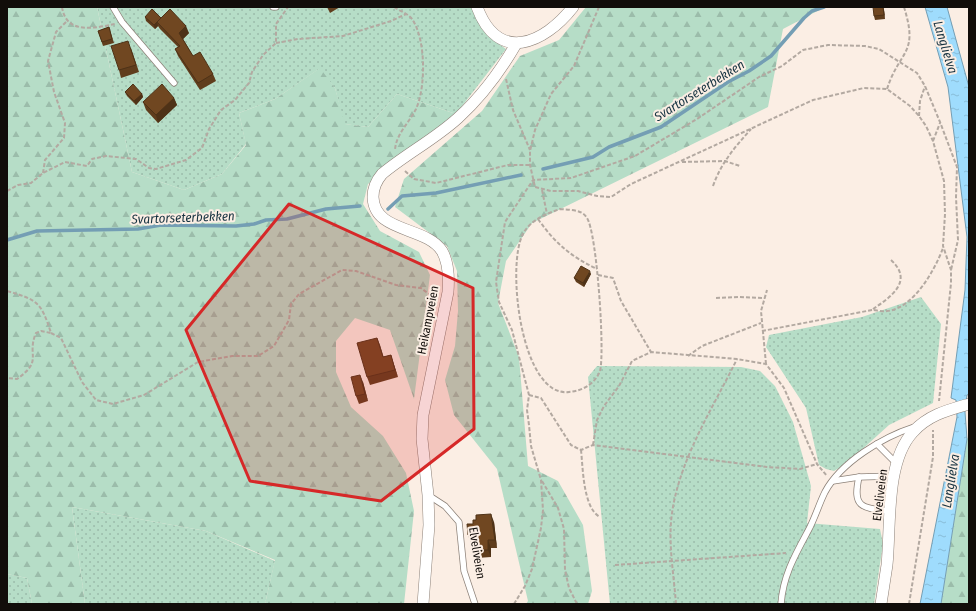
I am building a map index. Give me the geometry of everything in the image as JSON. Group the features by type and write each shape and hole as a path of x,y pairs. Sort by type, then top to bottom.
{"street":[{"path":"477,7 481,17 489,28 502,38 516,44 535,39 549,32 573,7"},
{"name":"Heikampveien","path":"423,604 429,525 428,495 422,439 423,415 449,283 447,264 442,250 431,240 390,223 379,213 374,202 374,188 379,178 398,161 458,119 503,64 516,44"},
{"name":"Elveliveien","path":"881,604 887,565 894,476 905,443 920,425 930,418 948,410 969,404"}],"lane":[{"path":"113,7 122,22 174,83"},
{"path":"781,604 783,584 795,553 832,481 846,467 877,444 899,431 920,425"},
{"path":"877,444 897,464"},
{"path":"832,481 860,477 894,476"},
{"path":"860,477 856,492 858,500 866,507 891,511"},
{"name":"Elveliveien","path":"428,495 445,506 459,522 464,571 475,604"}],"path":[{"path":"62,7 67,21 74,26 92,29 122,22"},
{"path":"276,43 276,24 288,7"},
{"path":"394,7 413,20 423,59 423,77 416,108 396,142 395,155 406,173 414,179 436,183 508,165 530,166"},
{"path":"599,7 574,66 556,88 544,109 535,130 530,151 530,166 535,187 542,190 578,191 597,196 612,197 631,184 813,100 864,88 887,89 920,116 933,141 944,181 945,214 943,246 936,265 920,289 904,306 887,311 872,310 762,331"},
{"path":"887,89 891,76 908,50 911,39 909,22 904,7"},
{"path":"7,192 18,185 31,183 43,173 65,162 87,166 92,159 106,156 136,159 149,168 156,169 186,160 202,148 209,129 221,110 238,96 249,83 252,72 263,55 276,43 298,39 343,36 391,21 406,14"},
{"path":"43,173 45,160 64,138 65,123 54,92 48,61 56,32 67,21"},
{"path":"534,180 571,178 635,156 697,119 759,77 782,66 803,50 828,45 865,46 879,49 901,61 917,73 926,86 957,167 958,240 951,270 950,300 939,400 948,410"},
{"path":"503,64 513,110 530,151"},
{"path":"920,116 920,101 926,86"},
{"path":"933,141 940,122"},
{"path":"713,186 732,149 754,127"},
{"path":"681,162 725,161 740,166"},
{"path":"514,604 525,586 532,569 541,528 543,510 541,480 531,446 528,410 529,395 512,330 499,302 496,282 505,222 534,180"},
{"path":"542,190 547,214"},
{"path":"560,210 576,210 587,217 592,229 598,275 603,345 599,372 592,382 577,391 567,392 552,389 538,375 530,355 519,317 515,282 519,244 523,233 538,219 547,214 560,210"},
{"path":"538,219 552,238 564,250 580,261 597,269"},
{"path":"943,246 951,270"},
{"path":"872,310 885,301 899,287 900,272 898,266 891,260"},
{"path":"7,378 17,379 29,370 33,360 32,341 36,333 51,333 61,338 82,382 96,400 113,404 144,394 198,362 232,356 258,356 274,346 289,320 291,304 299,294 342,270 356,270 396,285 421,288 430,295 441,323"},
{"path":"598,275 614,278 621,301 651,352"},
{"path":"767,290 761,311 766,364 784,388 816,464 832,481"},
{"path":"7,291 30,298 44,311 51,333"},
{"path":"716,298 765,298"},
{"path":"688,356 702,346 761,323"},
{"path":"593,445 597,420 604,406 620,386 632,361 651,352 737,359 766,364"},
{"path":"676,604 671,530 673,512 688,456 737,359"},
{"path":"529,395 541,398 567,440 571,445 581,450 593,445 767,467 800,469 816,464"},
{"path":"909,604 933,457 933,428 930,418"},
{"path":"581,450 590,506 595,514 600,517"},
{"path":"541,480 558,508 564,529 564,570 569,588 577,604"},
{"path":"615,565 672,559 795,553"}],"highlighted area":[{"path":"289,204 473,288 474,429 381,501 250,481 186,330"}],"green space":[{"path":"7,7 97,7 132,172 184,190 222,174 246,145 239,113 275,99 320,68 335,88 345,124 368,127 397,94 456,114 368,184 363,204 380,231 419,252 430,275 414,399 390,330 355,318 336,341 336,372 351,407 383,436 406,473 414,511 404,604 265,604 275,560 206,531 72,507 85,604 32,604 27,578 7,574"},
{"path":"97,7 472,7 489,37 506,49 456,114 397,94 368,127 344,124 335,88 319,69 275,99 239,113 246,144 222,174 184,190 132,172"},
{"path":"586,7 825,7 783,29 768,107 532,223 506,261 498,303 519,357 528,466 558,481 583,525 592,591 588,604 526,604 528,601 497,469 454,415 445,380 455,346 458,311 457,271 447,246 395,207 404,179 482,111 520,56 559,40"},
{"path":"921,297 941,324 933,403 889,425 846,464 834,471 819,465 806,408 766,347 769,335 862,317"},
{"path":"597,366 741,367 760,371 775,386 793,422 811,486 807,523 880,529 883,544 874,604 610,604 588,377"},
{"path":"969,436 969,604 941,604 967,439"},
{"path":"72,507 206,531 275,561 265,604 85,604"},
{"path":"7,574 27,578 32,604 7,604"}],"water":[{"name":"Langlielva","path":"925,7 947,7 969,87 969,394 967,395 965,412 967,439 941,604 920,604 957,417 956,400 951,398 965,290 967,237 948,87"}],"building":[{"path":"873,7 883,7 884,15 874,16"},
{"path":"152,9 161,18 154,25 145,17"},
{"path":"170,9 186,26 179,33 193,56 200,52 213,74 198,83 175,49 180,46 157,22"},
{"path":"109,27 112,39 102,42 98,31"},
{"path":"128,41 136,65 119,70 111,46"},
{"path":"133,84 142,94 134,101 125,92"},
{"path":"162,84 174,98 156,115 143,102"},
{"path":"581,266 590,271 583,283 574,278"},
{"path":"377,338 383,357 391,355 395,370 367,377 357,343"},
{"path":"360,375 365,394 356,396 351,377"},
{"path":"491,514 495,540 488,540 488,550 475,550 474,535 468,535 467,524 473,524 473,520 476,520 476,515"}],"waterway":[{"name":"Svartorseterbekken","path":"543,169 593,157 609,147 661,127 728,82 749,71 771,56 804,18 812,11 824,7"},
{"name":"Svartorseterbekken","path":"388,209 402,196 436,193 521,175"},
{"name":"Svartorseterbekken","path":"7,240 37,231 138,229 161,225 236,226 254,224 266,220 287,219 326,209 360,206"}]}
